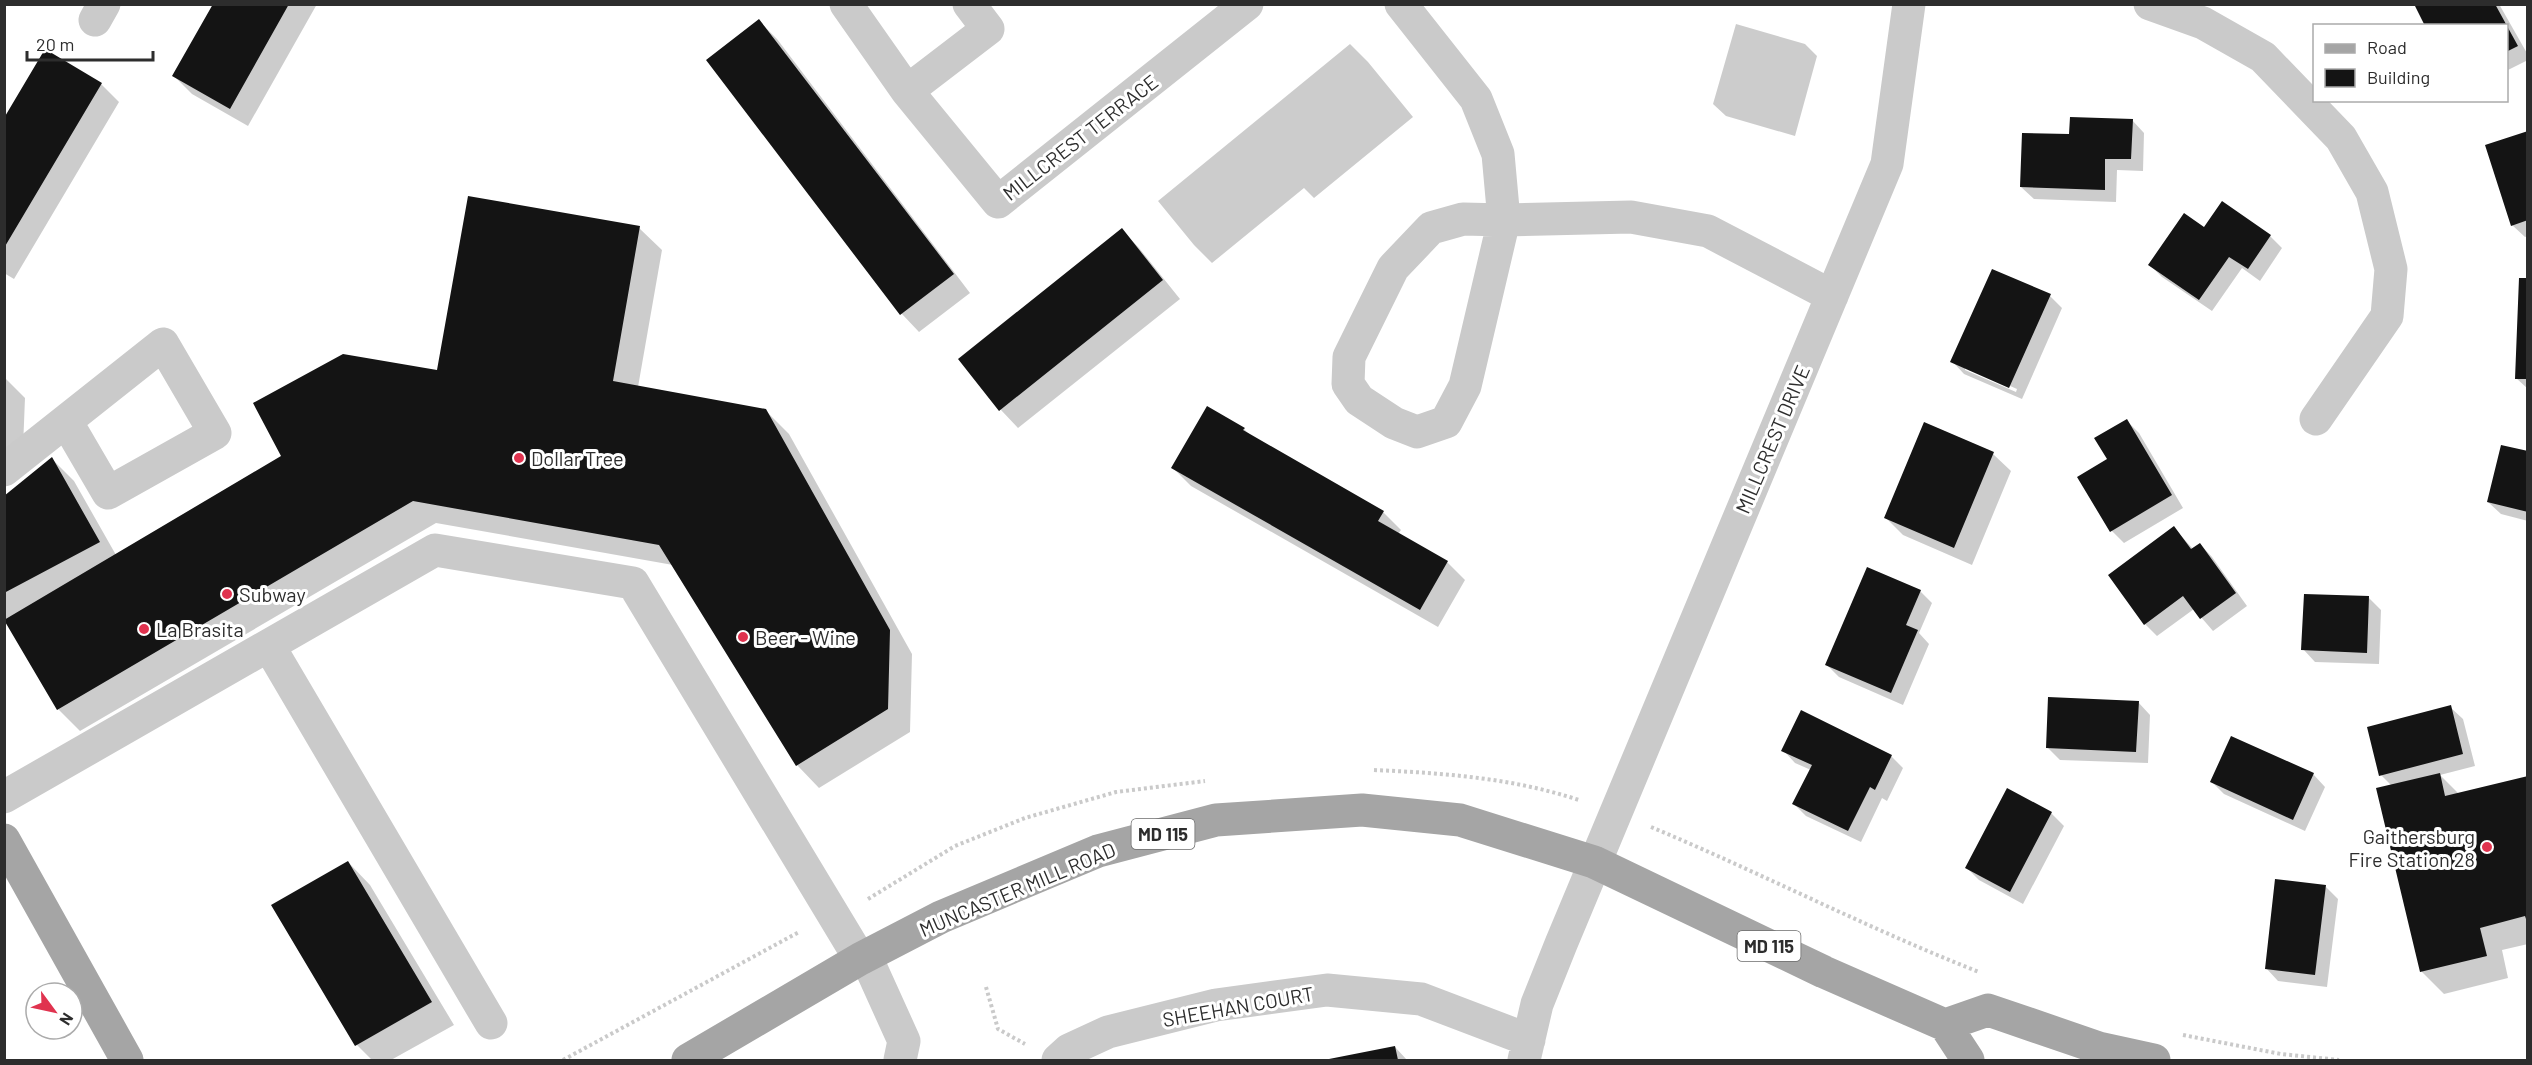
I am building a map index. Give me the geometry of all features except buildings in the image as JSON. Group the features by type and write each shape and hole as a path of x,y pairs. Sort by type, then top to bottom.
{"main road":[{"name":"MUNCASTER MILL ROAD","path":"700,1058 863,958 941,917 1098,851 1216,819 1362,810 1460,820 1594,862 1824,972 1945,1025"},
{"path":"4,840 128,1060"},
{"path":"1968,1060 1945,1025 1988,1010 2099,1048 2154,1060"}],"street":[{"name":"MILLCREST TERRACE","path":"846,4 908,91 998,202 1247,4"},
{"path":"908,91 988,28 969,4"},
{"path":"1401,4 1476,99 1498,154 1504,220 1465,386 1446,422 1417,432 1394,423 1359,400 1348,384 1349,357 1393,268 1431,228 1462,219 1504,220 1631,217 1708,231 1832,296"},
{"name":"MILLCREST DRIVE","path":"1526,1050 1537,1004 1594,862 1887,164 1908,4"},
{"path":"2150,4 2203,24 2263,57 2341,138 2372,192 2391,270 2387,316 2316,420"},
{"path":"4,470 163,344 215,433 108,493 66,421"},
{"path":"4,797 435,550 633,583 835,918 863,958 904,1041 900,1060"},
{"path":"269,646 491,1023"},
{"name":"SHEEHAN COURT","path":"1058,1060 1069,1050 1108,1032 1216,1005 1327,990 1421,999 1526,1050"}],"path":[{"path":"1370,770 1445,773 1510,781 1558,793 1615,812 1711,852 1904,942 1988,976"},
{"path":"563,1060 789,936 835,918 955,846 1025,818 1116,792 1208,780"},
{"path":"986,987 998,1029 1027,1045"},
{"path":"2176,1033 2281,1054 2339,1060"}],"place":[{"name":"Dollar Tree","path":"519,458"},
{"name":"Subway","path":"227,594"},
{"name":"La Brasita","path":"144,629"},
{"name":"Beer - Wine","path":"743,637"},
{"name":"Gaithersburg Fire Station 28","path":"2487,847"}]}
